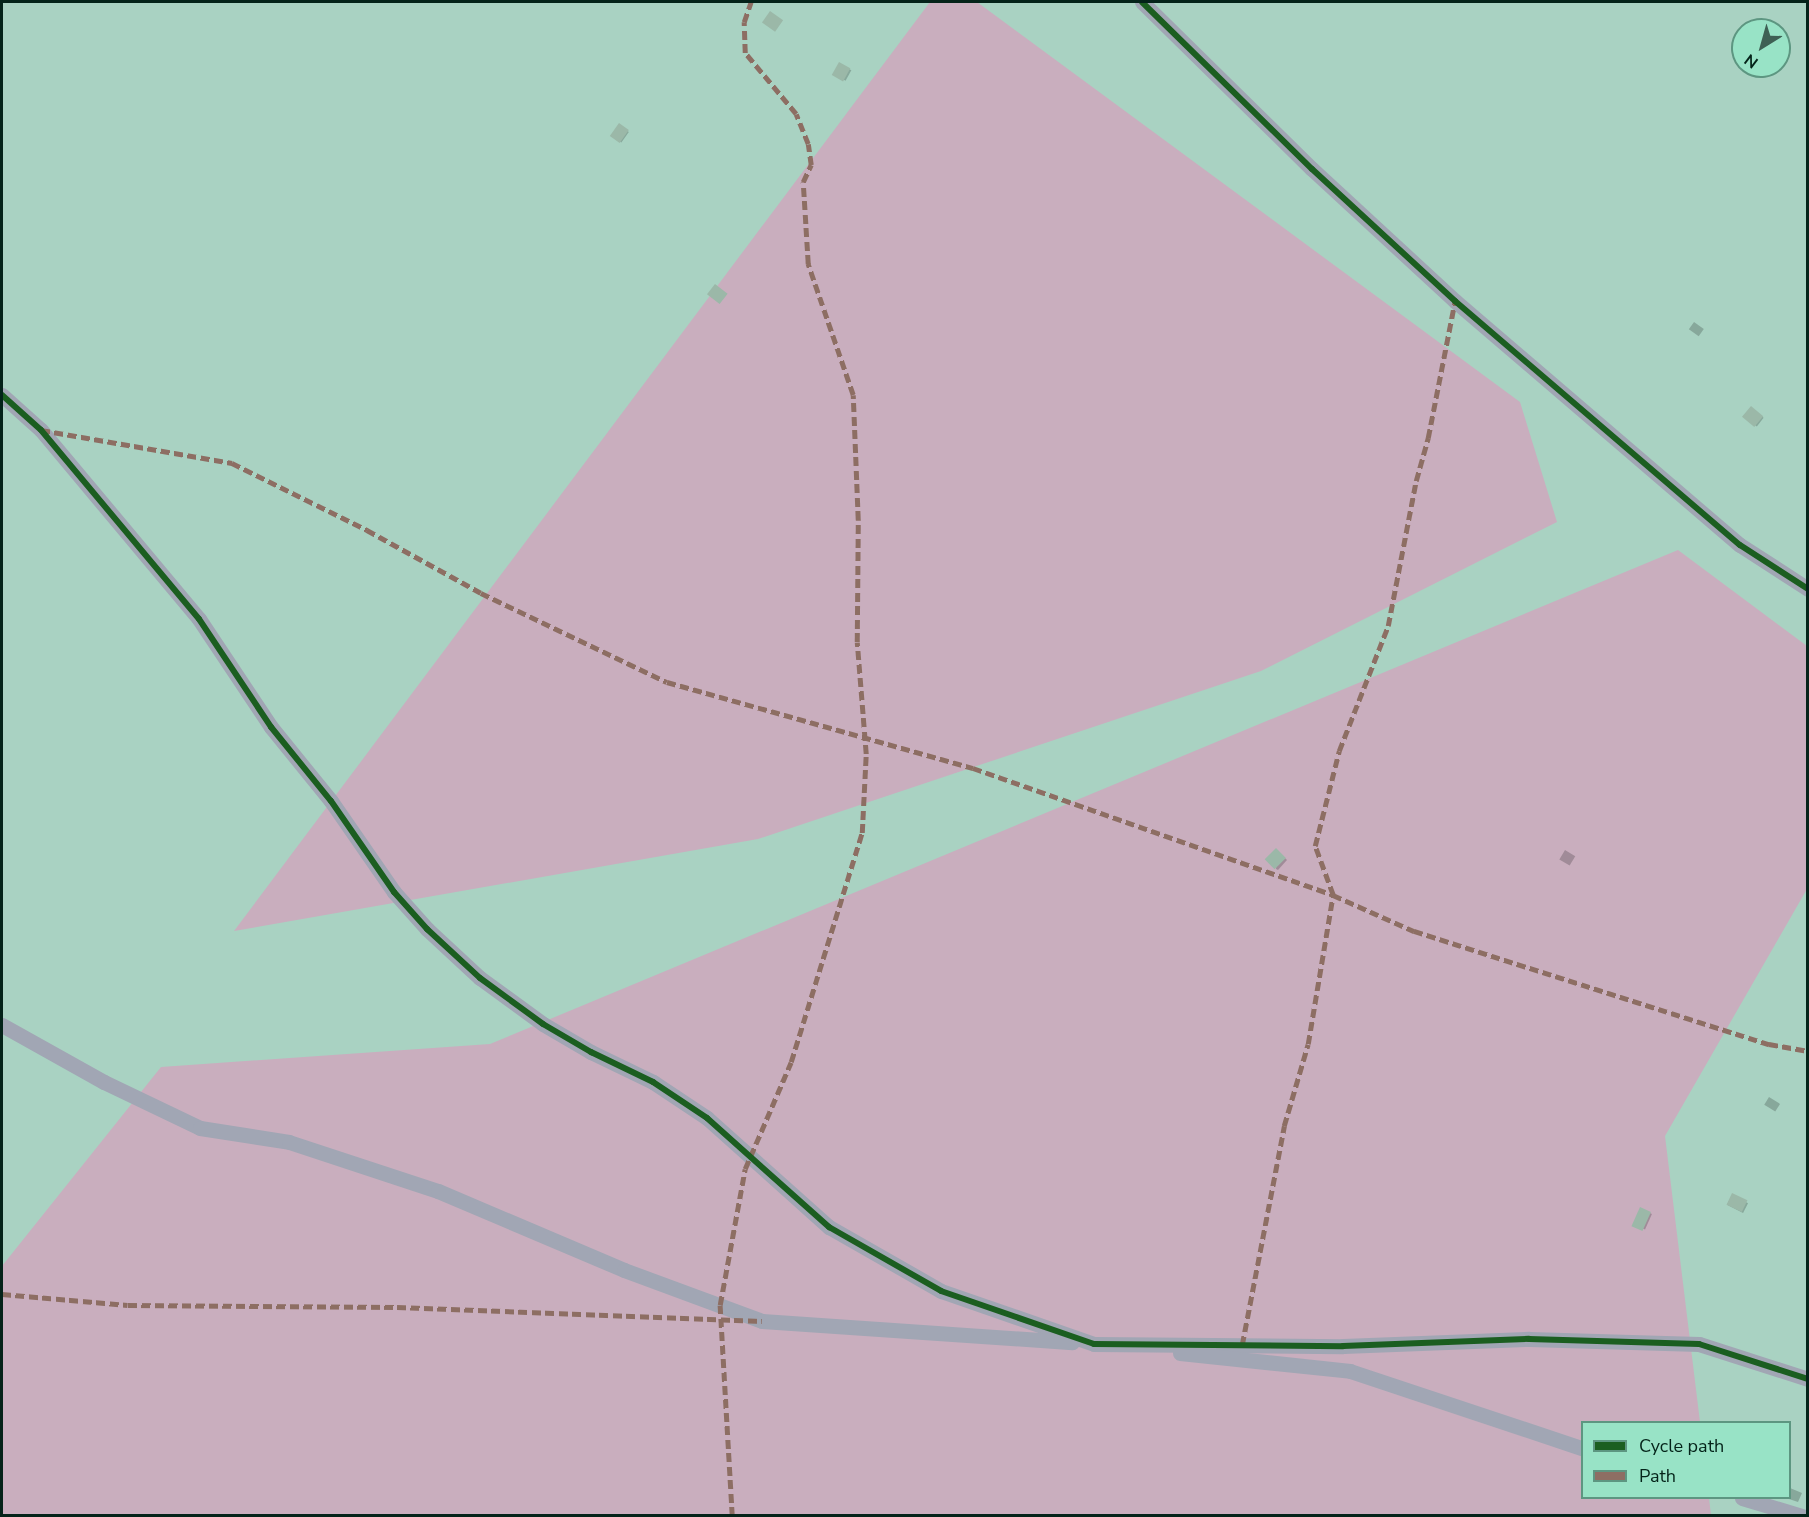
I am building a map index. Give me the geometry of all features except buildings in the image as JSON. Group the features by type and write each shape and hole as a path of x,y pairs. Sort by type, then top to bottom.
{"street":[{"path":"1142,2 1312,170 1455,301 1740,545 1808,589"},
{"path":"2,395 41,430 199,619 271,727 331,801 394,892 427,929 480,978 543,1024 591,1053 653,1082 707,1118 829,1227 941,1291 1094,1344 1343,1346 1529,1339 1699,1344 1808,1379"},
{"path":"2,1025 104,1082 200,1128 289,1142 438,1191 624,1270 762,1321 1094,1344 1350,1371 1581,1448"},
{"path":"1749,1499 1802,1515"}],"shaded area":[{"path":"930,2 977,2 1520,402 1557,522 1261,671 758,839 234,931"},
{"path":"1678,550 1807,646 1807,889 1665,1136 1700,1421 1581,1421 1581,1499 1709,1499 1711,1515 2,1516 2,1266 161,1067 490,1044"}],"marked path":[{"path":"732,1516 720,1305 745,1169 791,1062 862,833 866,754 857,642 858,520 853,395 808,264 803,182 811,165 808,144 796,114 745,53 744,22 751,2"},
{"path":"1242,1345 1284,1126 1308,1044 1333,895 1315,846 1339,751 1388,626 1416,481 1428,438 1455,301"},
{"path":"41,430 232,463 367,530 481,593 667,682 973,768 1333,895 1414,931 1769,1044 1808,1051"},
{"path":"2,1294 128,1305 397,1307 762,1321"}],"cycle path":[{"path":"1142,2 1312,169 1455,301 1740,545 1808,589"},
{"path":"2,395 41,430 199,619 271,727 331,801 394,892 427,929 480,978 543,1024 591,1052 653,1082 707,1118 829,1227 941,1291 1094,1344 1343,1346 1529,1339 1699,1344 1808,1379"}]}
